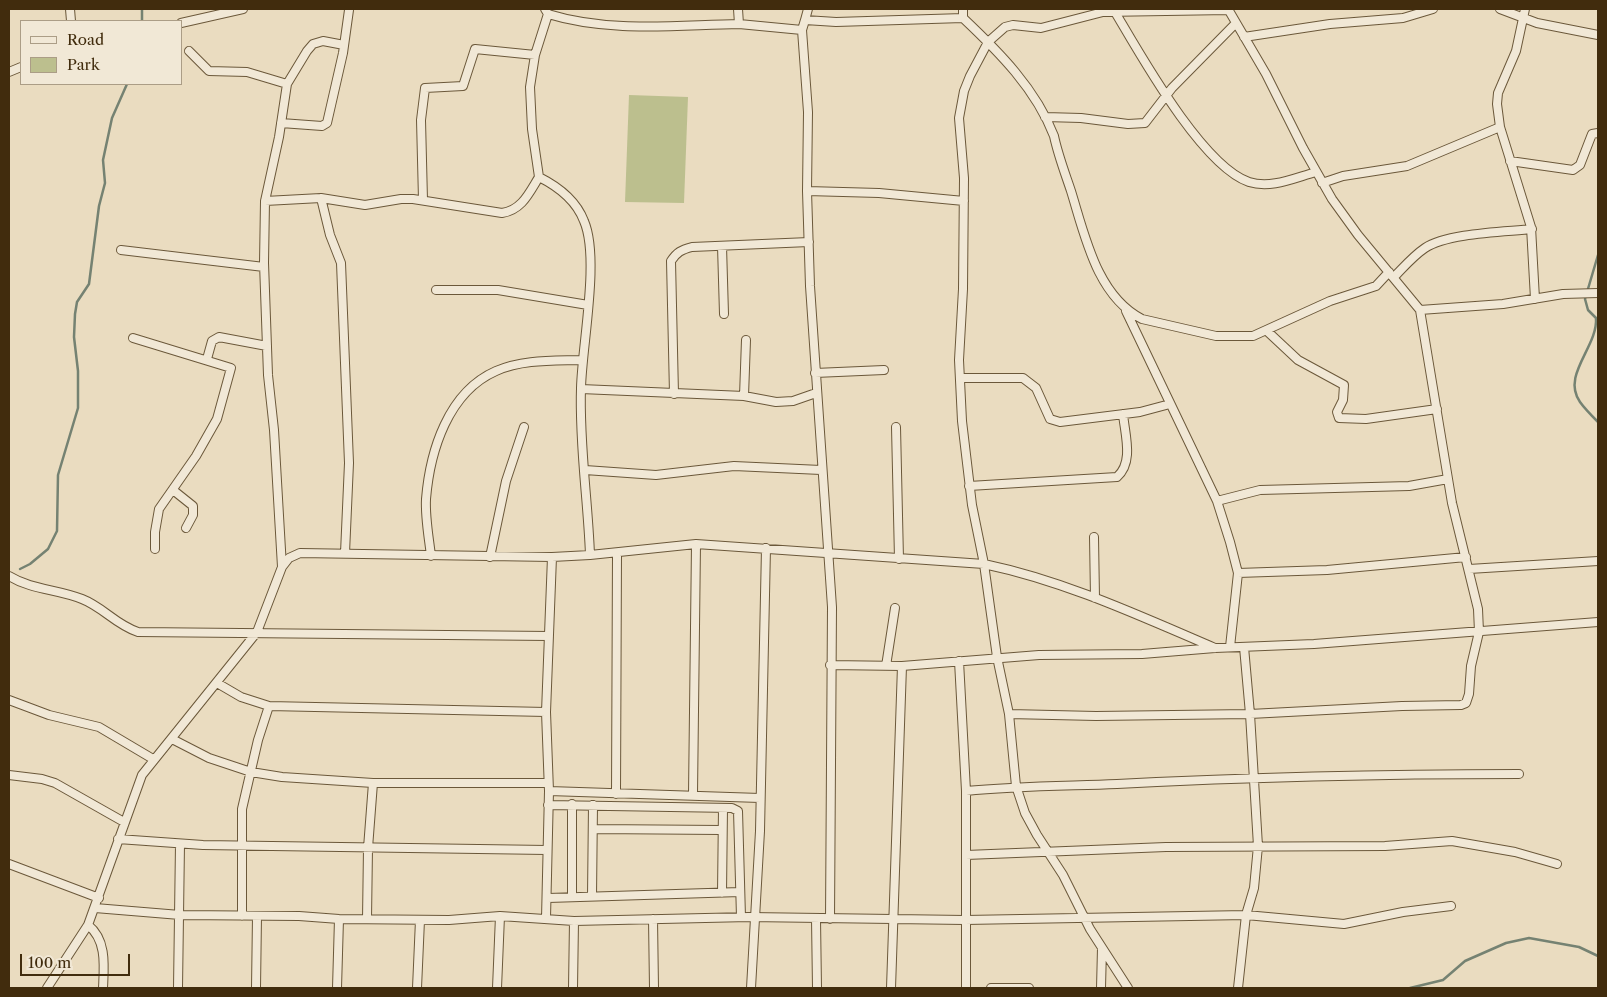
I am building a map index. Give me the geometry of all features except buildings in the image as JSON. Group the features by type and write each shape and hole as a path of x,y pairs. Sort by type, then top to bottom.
{"street":[{"path":"182,23 243,9"},
{"path":"738,9 739,24"},
{"path":"808,9 802,30 808,112 807,191 809,242 816,393 832,607 830,665 830,919"},
{"path":"963,9 963,18"},
{"path":"1244,37 1330,24 1403,18 1433,9"},
{"path":"1500,9 1523,18 1572,32 1598,35"},
{"path":"1525,9 1516,51 1497,98 1500,127 1532,229 1535,299"},
{"path":"281,123 322,126 327,123 344,46 349,10"},
{"path":"1009,714 1096,716 1250,714 1402,706 1462,705 1468,697 1471,666 1479,632 1478,609 1448,479 1420,310 1347,220 1322,183 1266,74 1229,10 1116,12 1095,14 1041,28 1013,25 999,31 988,42 970,76 960,105 959,118 964,201 960,378 962,421 969,486 984,564 997,658 1009,714 1016,786 1031,824 1102,948 1128,988"},
{"path":"265,201 321,198 365,205 401,199 424,200 496,212 508,212 522,203 539,177 530,106 530,87 535,55 547,12 575,22 609,26 739,24 802,30"},
{"path":"1116,12 1166,97 1213,154 1242,178 1249,182 1270,184 1316,172"},
{"path":"805,20 836,22 963,18 1022,79 1054,136 1093,259 1126,309 1217,501 1238,573 1230,647"},
{"path":"1045,117 1081,118 1140,124 1149,120 1166,97 1236,24"},
{"path":"282,567 280,507 267,346 264,267 265,201 287,84 306,50 313,44 323,41 344,46"},
{"path":"424,200 421,120 425,88 463,86 475,49 535,55"},
{"path":"189,51 209,71 247,72 287,84"},
{"path":"1322,183 1343,176 1407,166 1500,127"},
{"path":"1510,161 1573,170 1580,165 1592,134 1598,133"},
{"path":"539,177 552,183 569,197 585,222 590,261 581,389 590,556"},
{"path":"807,191 879,194 964,201"},
{"path":"321,198 330,235 339,256 342,276 349,463 346,554"},
{"path":"1126,309 1142,320 1216,336 1244,338 1267,331 1330,301 1379,285 1418,253 1433,244 1468,236 1532,229"},
{"path":"674,394 671,261 680,250 692,247 809,242"},
{"path":"722,246 724,314"},
{"path":"121,250 264,267"},
{"path":"436,290 498,290 588,305"},
{"path":"1420,310 1503,304 1594,293"},
{"path":"1267,331 1298,360 1344,385 1343,400 1337,412 1339,418 1366,420 1437,409"},
{"path":"207,359 212,341 219,337 267,346"},
{"path":"133,338 230,366 226,391 217,419 196,456 159,509 155,532 155,550"},
{"path":"744,396 746,340"},
{"path":"431,556 426,500 434,456 462,394 489,375 506,368 542,361 583,360"},
{"path":"815,373 884,370"},
{"path":"960,378 1023,378 1036,388 1049,417 1056,422 1123,414 1170,404"},
{"path":"581,389 744,396 787,402 816,393"},
{"path":"969,486 1117,477 1125,470 1127,456 1123,414"},
{"path":"896,426 899,559"},
{"path":"490,557 506,481 524,427"},
{"path":"585,470 656,475 734,466 821,470"},
{"path":"1217,501 1260,490 1410,486 1448,479"},
{"path":"173,490 193,506 192,516 186,528"},
{"path":"1094,537 1095,598"},
{"path":"47,988 88,925 99,898 135,789 153,759 172,739 257,632 282,567 289,558 300,554 552,557 590,556 696,544 984,564 1016,571 1095,598 1215,648"},
{"path":"693,794 696,544"},
{"path":"751,988 756,917 766,548"},
{"path":"616,553 616,794"},
{"path":"546,918 548,898 548,787 546,712 552,557"},
{"path":"1238,573 1327,570 1466,557"},
{"path":"1469,569 1598,561"},
{"path":"9,576 29,586 82,599 122,626 138,632 549,636"},
{"path":"886,666 895,608"},
{"path":"830,665 902,666 997,658 1142,654 1479,632 1598,622"},
{"path":"1238,988 1246,915 1254,888 1258,846 1256,777 1244,647"},
{"path":"960,661 966,791 966,988"},
{"path":"890,988 894,921 902,666"},
{"path":"217,683 242,697 269,706 546,712"},
{"path":"9,700 49,715 99,727 153,759"},
{"path":"242,916 242,809 269,706"},
{"path":"172,739 208,758 251,772 304,780 548,787 616,794 693,794 760,798"},
{"path":"966,791 1016,786 1084,786 1256,777 1519,774"},
{"path":"9,775 42,779 55,784 124,822"},
{"path":"367,919 368,848 372,783"},
{"path":"572,804 572,897"},
{"path":"548,805 732,808 738,811 741,917"},
{"path":"592,896 593,805"},
{"path":"722,808 722,893"},
{"path":"593,829 722,830"},
{"path":"118,839 180,844 547,850"},
{"path":"966,855 1166,847 1384,846 1452,841 1515,852 1557,864"},
{"path":"178,988 180,844"},
{"path":"9,864 99,898"},
{"path":"548,898 740,892"},
{"path":"95,908 180,915 299,916 339,919 420,920 500,916 574,921 741,917 894,921 1246,915 1344,924 1402,912 1452,906"},
{"path":"256,988 257,916"},
{"path":"497,988 500,916"},
{"path":"337,988 339,919"},
{"path":"653,919 654,988"},
{"path":"816,919 817,988"},
{"path":"417,988 420,920"},
{"path":"573,988 574,921"},
{"path":"88,925 95,930 101,941 104,964 103,988"},
{"path":"1101,988 1102,948"},
{"path":"991,988 1029,988"}],"green space":[{"path":"629,95 688,97 684,203 625,202"}],"waterway":[{"path":"142,9 142,20"},
{"path":"20,569 30,564 48,549 57,531 58,475 78,408 78,371 74,337 75,314 77,302 89,284 99,206 105,183 103,160 112,118 127,85"},
{"path":"1598,255 1585,299 1588,310 1596,318 1595,329 1592,340 1577,371 1575,382 1575,392 1580,402 1598,422"},
{"path":"1410,988 1443,980 1465,961 1506,943 1529,938 1579,947 1598,956"}]}
